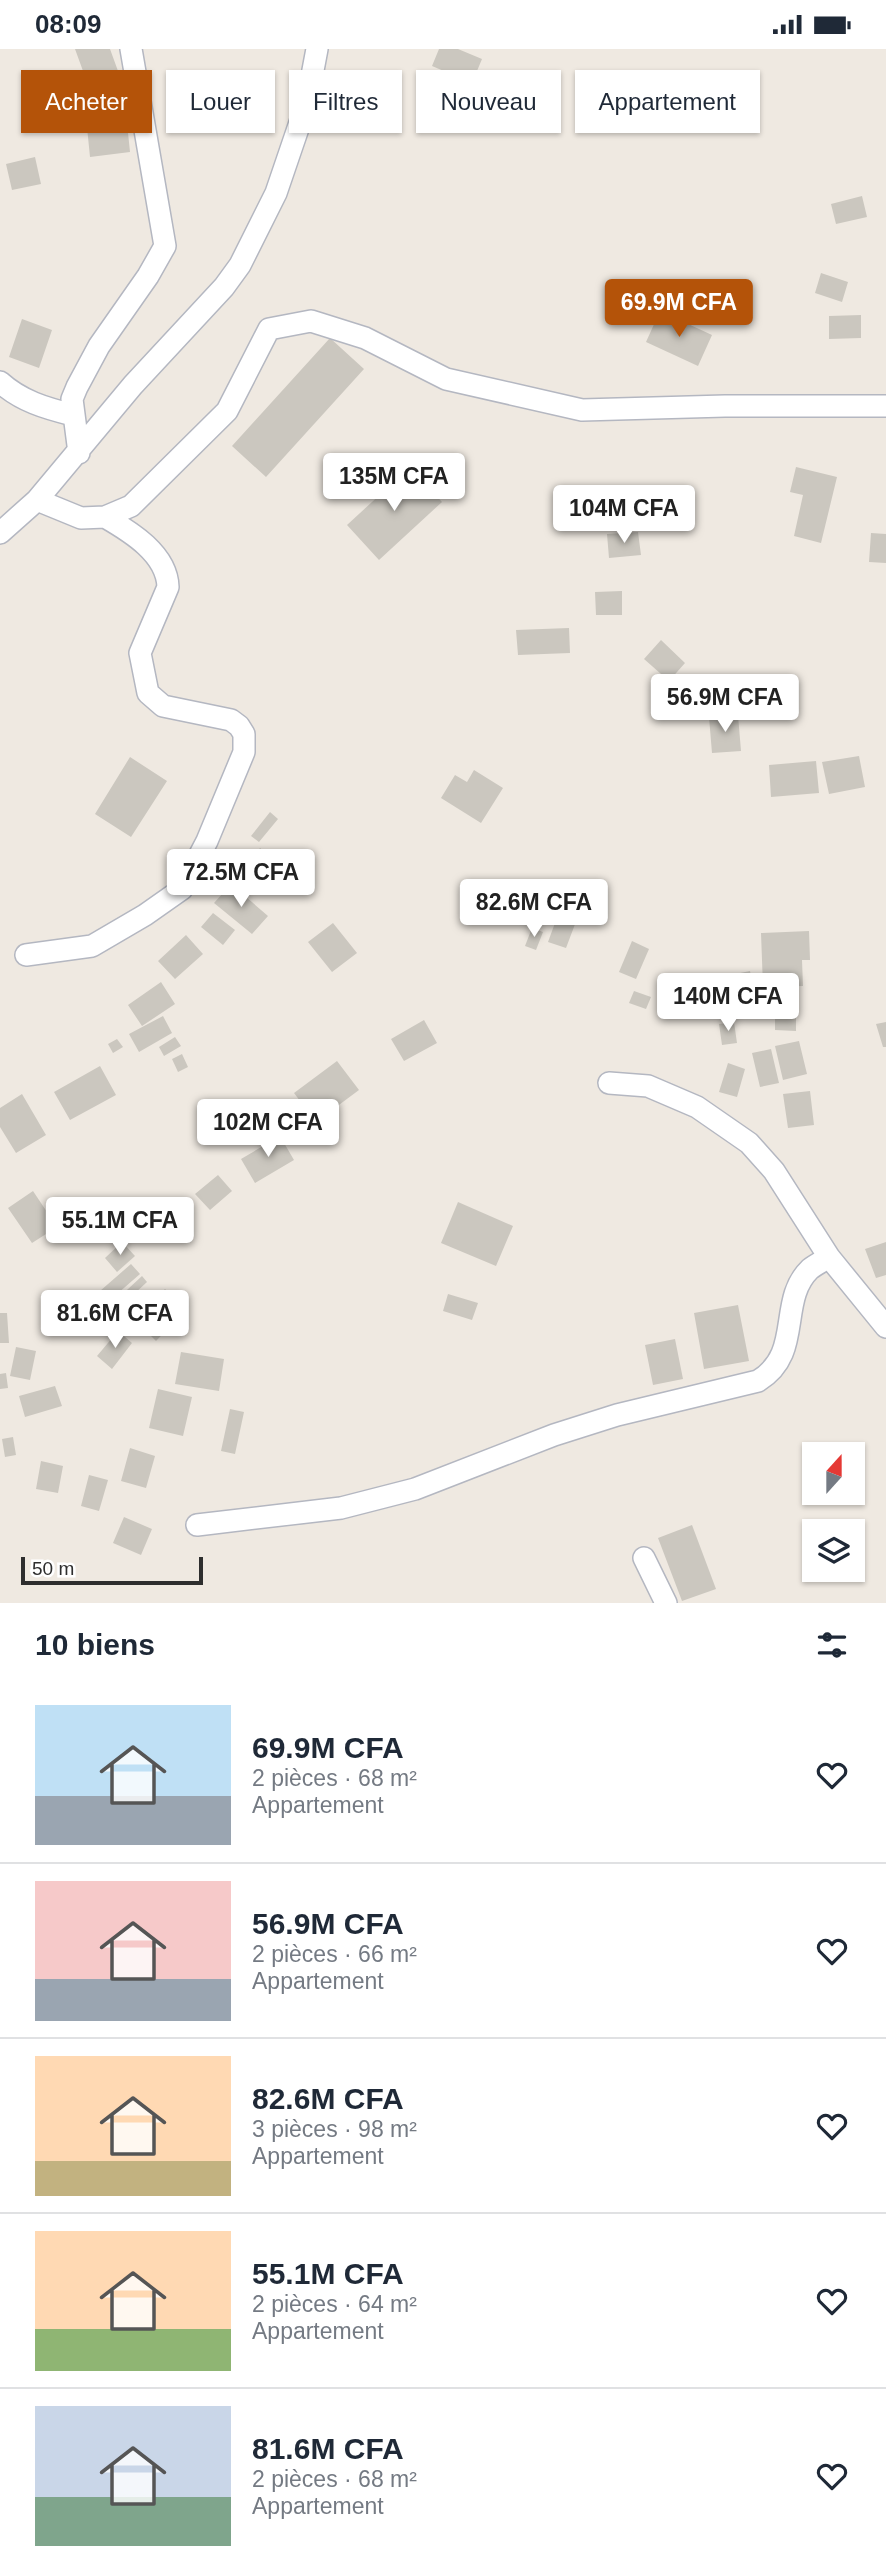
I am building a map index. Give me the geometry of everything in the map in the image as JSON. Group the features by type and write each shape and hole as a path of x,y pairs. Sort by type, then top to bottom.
{"street":[{"path":"79,453 72,399 85,369 148,276 165,246 131,49"},
{"path":"0,533 37,500 79,453 133,385 224,287 240,265 276,193 307,102 317,49"},
{"path":"37,500 81,518 105,517 131,506 228,411 269,330 311,321 365,338 446,379 582,410 725,406 886,406"},
{"path":"0,382 11,392 35,405 73,415"},
{"path":"26,955 92,946 145,915 182,889 203,851 244,752 244,734 231,720 163,706 148,693 140,653 168,587 167,575 145,545 129,531 105,517"},
{"path":"609,1083 648,1086 697,1107 749,1143 774,1171 828,1257 886,1327"},
{"path":"197,1525 341,1508 415,1489 554,1435 617,1415 758,1381 780,1362 799,1286 809,1270 828,1257"},
{"path":"644,1558 666,1603"}],"building":[{"path":"75,49 110,49 118,70 83,70"},
{"path":"439,49 458,49 482,59 477,70 441,70 432,66"},
{"path":"88,133 128,133 130,152 90,157"},
{"path":"35,157 41,184 12,190 6,164"},
{"path":"862,196 867,217 836,224 831,204"},
{"path":"821,273 848,282 842,302 815,293"},
{"path":"660,311 712,335 698,366 646,342"},
{"path":"861,315 861,338 829,339 829,316"},
{"path":"22,319 52,330 39,368 9,357"},
{"path":"330,338 364,369 266,477 232,446"},
{"path":"410,467 442,502 379,560 347,525"},
{"path":"796,467 837,477 821,543 794,536 803,495 790,492"},
{"path":"638,532 641,555 609,558 607,534"},
{"path":"871,533 886,534 886,563 869,562"},
{"path":"622,591 622,615 596,615 595,592"},
{"path":"569,628 570,653 518,655 516,630"},
{"path":"661,640 685,663 669,681 644,659"},
{"path":"738,715 741,751 712,753 709,717"},
{"path":"859,756 865,787 829,794 822,762"},
{"path":"130,757 167,781 131,837 95,814"},
{"path":"816,761 819,793 771,797 769,765"},
{"path":"474,770 503,788 481,823 441,798 455,775 467,782"},
{"path":"270,812 278,819 259,842 251,836"},
{"path":"260,848 273,859 265,869 252,859"},
{"path":"231,884 268,916 252,934 214,903"},
{"path":"583,884 597,889 592,904 578,898"},
{"path":"559,912 577,919 566,948 548,942"},
{"path":"213,913 235,930 223,945 201,927"},
{"path":"333,923 357,953 332,972 308,942"},
{"path":"532,928 543,932 536,950 525,946"},
{"path":"809,931 810,960 802,960 803,986 763,987 761,933"},
{"path":"186,935 203,954 175,979 158,961"},
{"path":"632,941 649,949 636,979 619,972"},
{"path":"750,971 753,987 719,994 716,978"},
{"path":"161,982 175,1004 142,1026 128,1005"},
{"path":"682,982 696,987 691,999 678,995"},
{"path":"634,991 651,997 646,1009 629,1003"},
{"path":"796,1005 796,1031 775,1030 775,1006"},
{"path":"163,1016 172,1033 139,1052 129,1034"},
{"path":"424,1020 437,1043 404,1061 391,1039"},
{"path":"734,1022 737,1043 722,1045 719,1024"},
{"path":"886,1022 886,1047 883,1047 876,1024"},
{"path":"175,1037 181,1046 164,1056 159,1047"},
{"path":"117,1039 123,1047 113,1053 108,1044"},
{"path":"799,1041 807,1074 783,1080 775,1046"},
{"path":"771,1049 779,1083 760,1087 752,1053"},
{"path":"182,1054 188,1067 178,1072 172,1059"},
{"path":"337,1061 359,1090 316,1122 294,1093"},
{"path":"728,1063 745,1069 737,1097 719,1092"},
{"path":"100,1066 116,1095 70,1120 54,1092"},
{"path":"810,1091 814,1125 788,1128 783,1094"},
{"path":"22,1094 46,1135 16,1153 0,1127 0,1108"},
{"path":"280,1136 294,1160 255,1183 241,1159"},
{"path":"218,1175 232,1191 210,1210 195,1194"},
{"path":"33,1191 57,1227 32,1243 8,1208"},
{"path":"458,1202 513,1226 496,1266 441,1243"},
{"path":"122,1242 135,1256 117,1272 105,1258"},
{"path":"886,1242 886,1275 876,1278 865,1249"},
{"path":"131,1264 140,1274 109,1301 100,1291"},
{"path":"142,1276 147,1282 119,1308 114,1302"},
{"path":"165,1289 186,1310 156,1341 135,1320"},
{"path":"448,1294 478,1303 472,1320 443,1311"},
{"path":"738,1305 749,1361 704,1369 694,1313"},
{"path":"0,1313 7,1313 9,1343 0,1343"},
{"path":"118,1331 132,1343 112,1369 97,1356"},
{"path":"675,1339 683,1379 653,1385 645,1345"},
{"path":"16,1347 36,1351 30,1380 10,1376"},
{"path":"181,1352 224,1359 219,1391 175,1384"},
{"path":"6,1373 8,1388 0,1389 0,1374"},
{"path":"55,1386 62,1406 25,1417 19,1396"},
{"path":"158,1389 192,1397 183,1436 149,1428"},
{"path":"230,1409 244,1412 235,1454 221,1451"},
{"path":"13,1437 16,1455 5,1457 2,1439"},
{"path":"130,1448 155,1456 146,1488 121,1481"},
{"path":"41,1461 63,1466 58,1493 36,1489"},
{"path":"89,1475 108,1480 99,1511 81,1506"},
{"path":"124,1517 152,1529 141,1555 113,1543"},
{"path":"692,1525 716,1589 682,1601 658,1538"}]}
